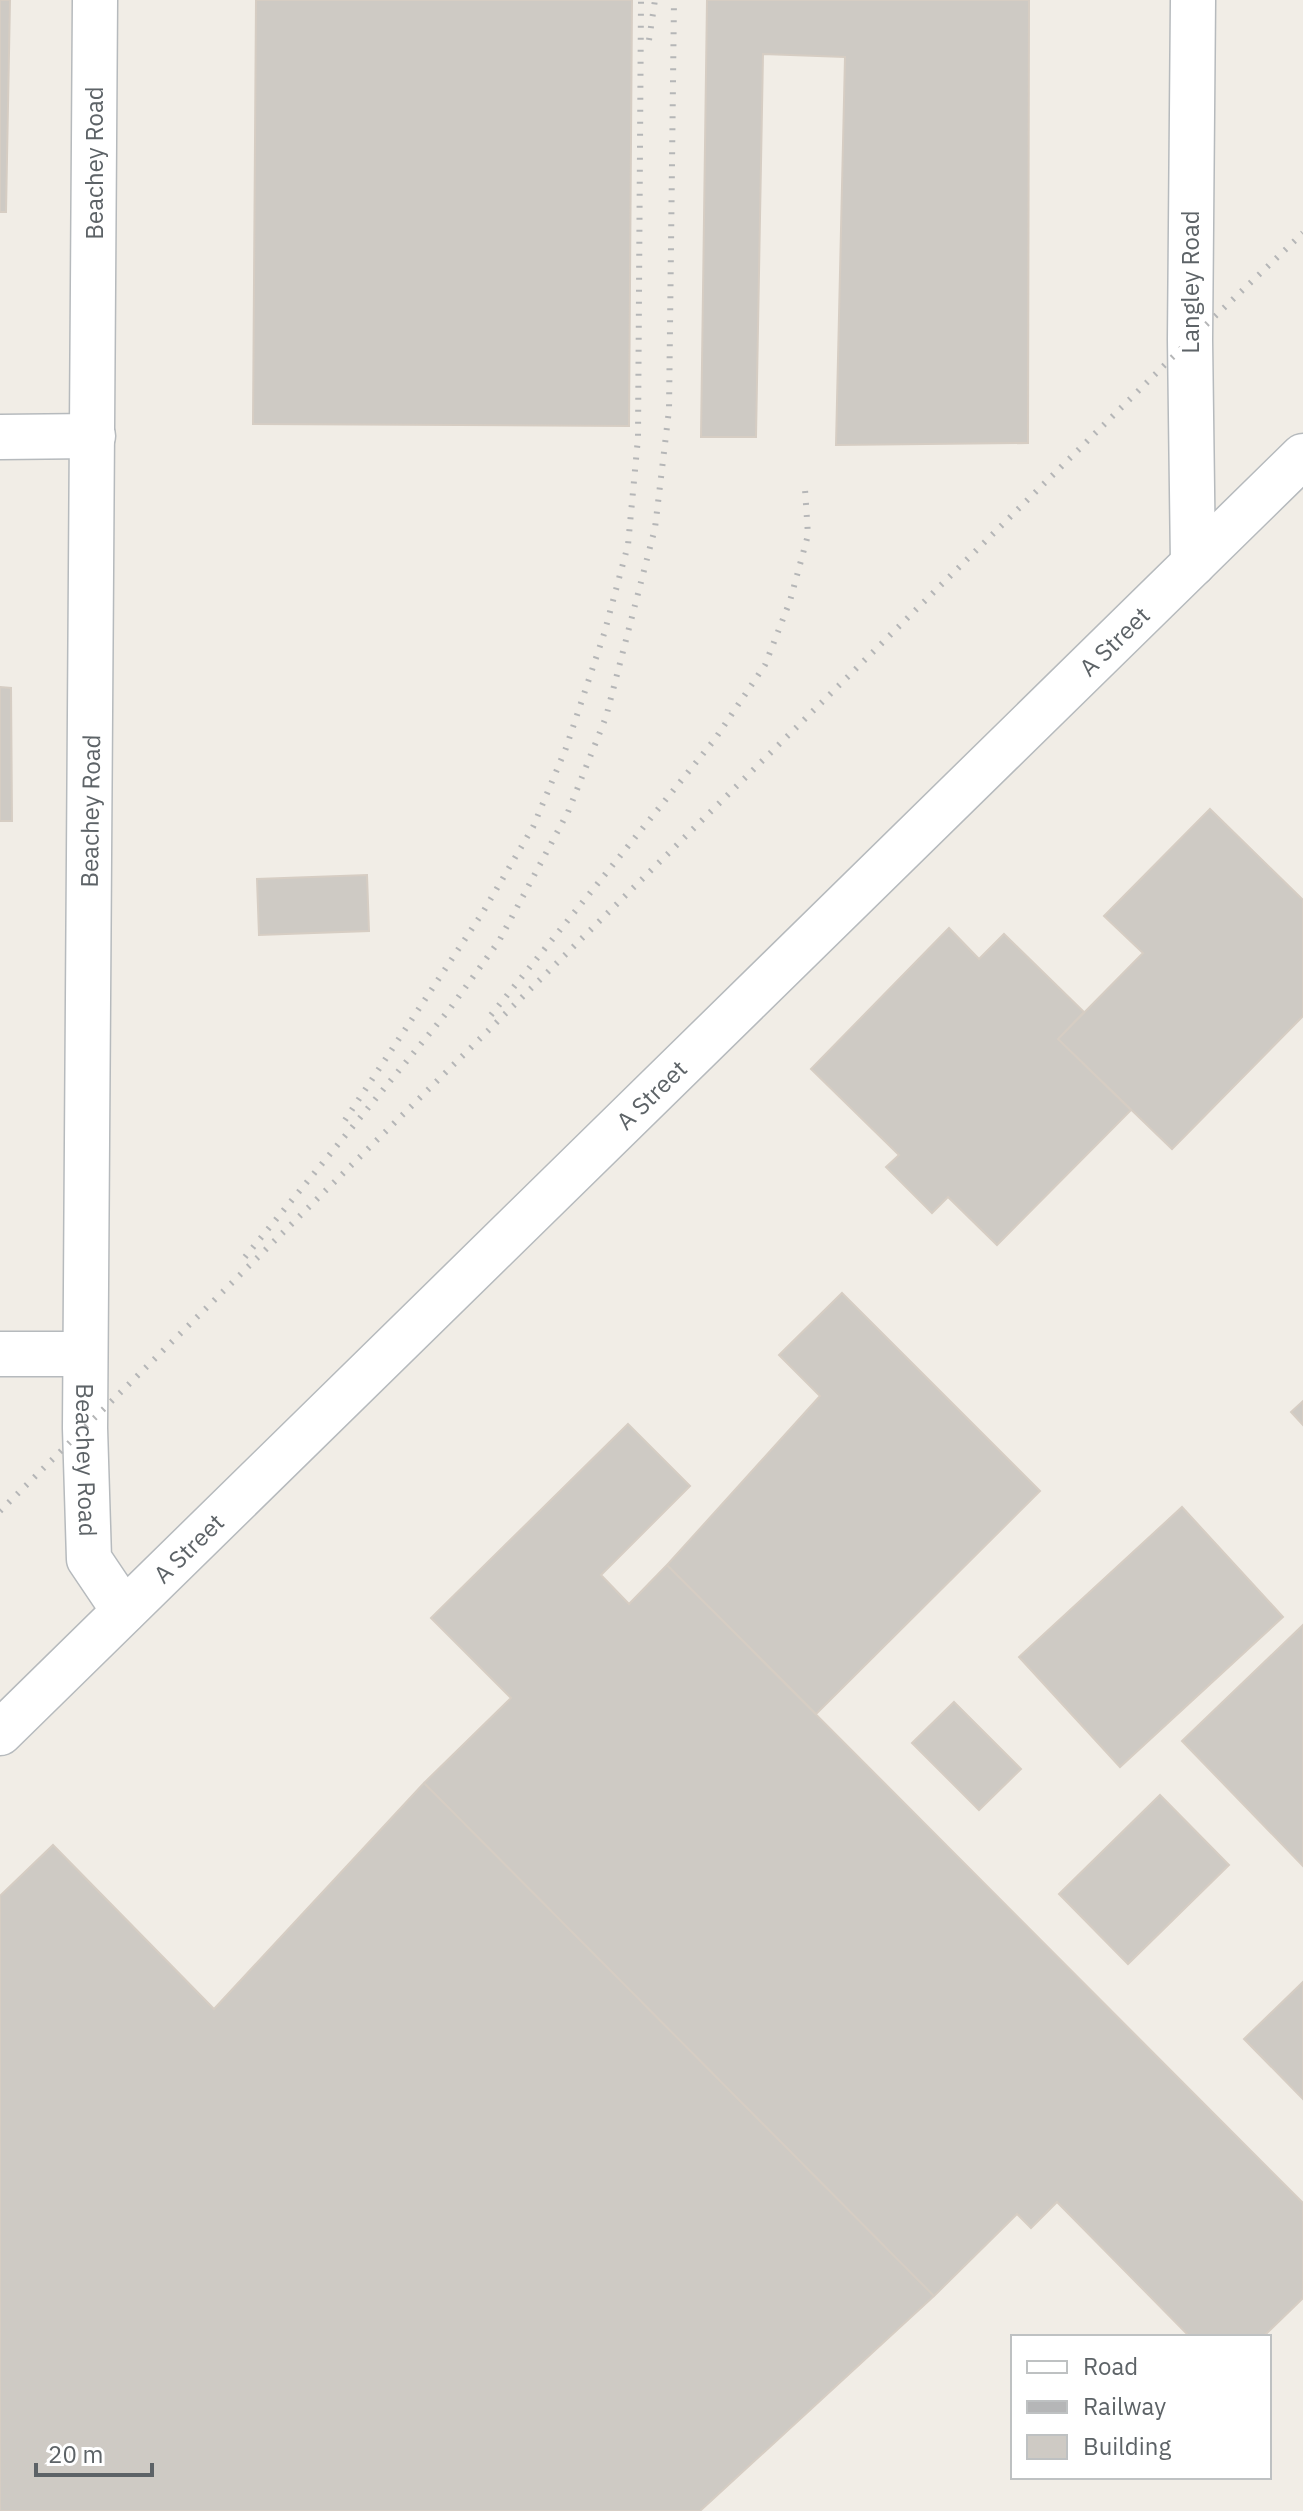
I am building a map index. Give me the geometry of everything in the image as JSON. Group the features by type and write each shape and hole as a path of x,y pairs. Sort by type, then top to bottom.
{"street":[{"name":"Beachey Road","path":"95,0 85,1354 89,1559 124,1611"},
{"name":"Langley Road","path":"1193,0 1190,340 1193,564"},
{"path":"0,437 93,436"},
{"name":"A Street","path":"0,1733 1303,456"},
{"path":"0,1354 85,1354"}],"building":[{"path":"0,0 10,0 6,212 0,212"},
{"path":"256,0 632,0 629,426 253,424"},
{"path":"707,0 1029,0 1028,443 836,445 845,57 763,54 756,437 701,437"},
{"path":"0,687 11,688 12,821 0,821"},
{"path":"1210,809 1303,900 1303,1016 1172,1149 1058,1039 1143,953 1104,916"},
{"path":"367,875 369,931 259,935 257,879"},
{"path":"949,928 979,959 1004,934 1084,1012 1058,1039 1131,1110 997,1245 948,1197 932,1213 886,1167 899,1155 811,1069"},
{"path":"842,1293 1040,1491 816,1714 667,1565 820,1396 779,1355"},
{"path":"1303,1401 1303,1425 1291,1412"},
{"path":"628,1424 690,1486 601,1575 629,1604 667,1565 1303,2203 1303,2298 1265,2335 1188,2335 1057,2202 1031,2228 1017,2214 934,2296 424,1783 511,1698 431,1618"},
{"path":"1182,1507 1283,1617 1120,1767 1019,1657"},
{"path":"1303,1625 1303,1866 1182,1741"},
{"path":"954,1702 1021,1769 979,1810 912,1743"},
{"path":"424,1783 934,2296 700,2511 0,2511 0,1896 53,1845 214,2009"},
{"path":"1160,1795 1229,1865 1128,1964 1059,1894"},
{"path":"1303,1982 1303,2099 1244,2039"}],"railway":[{"path":"345,1120 483,912 533,827 566,748 604,634 628,545 638,438 641,0"},
{"path":"649,40 655,0"},
{"path":"245,1257 449,1010 499,941 568,812 606,717 655,528 669,410 674,0"},
{"path":"0,1511 1190,340 1303,233"},
{"path":"491,1015 715,739 765,665 790,601 808,535 805,489"}]}
